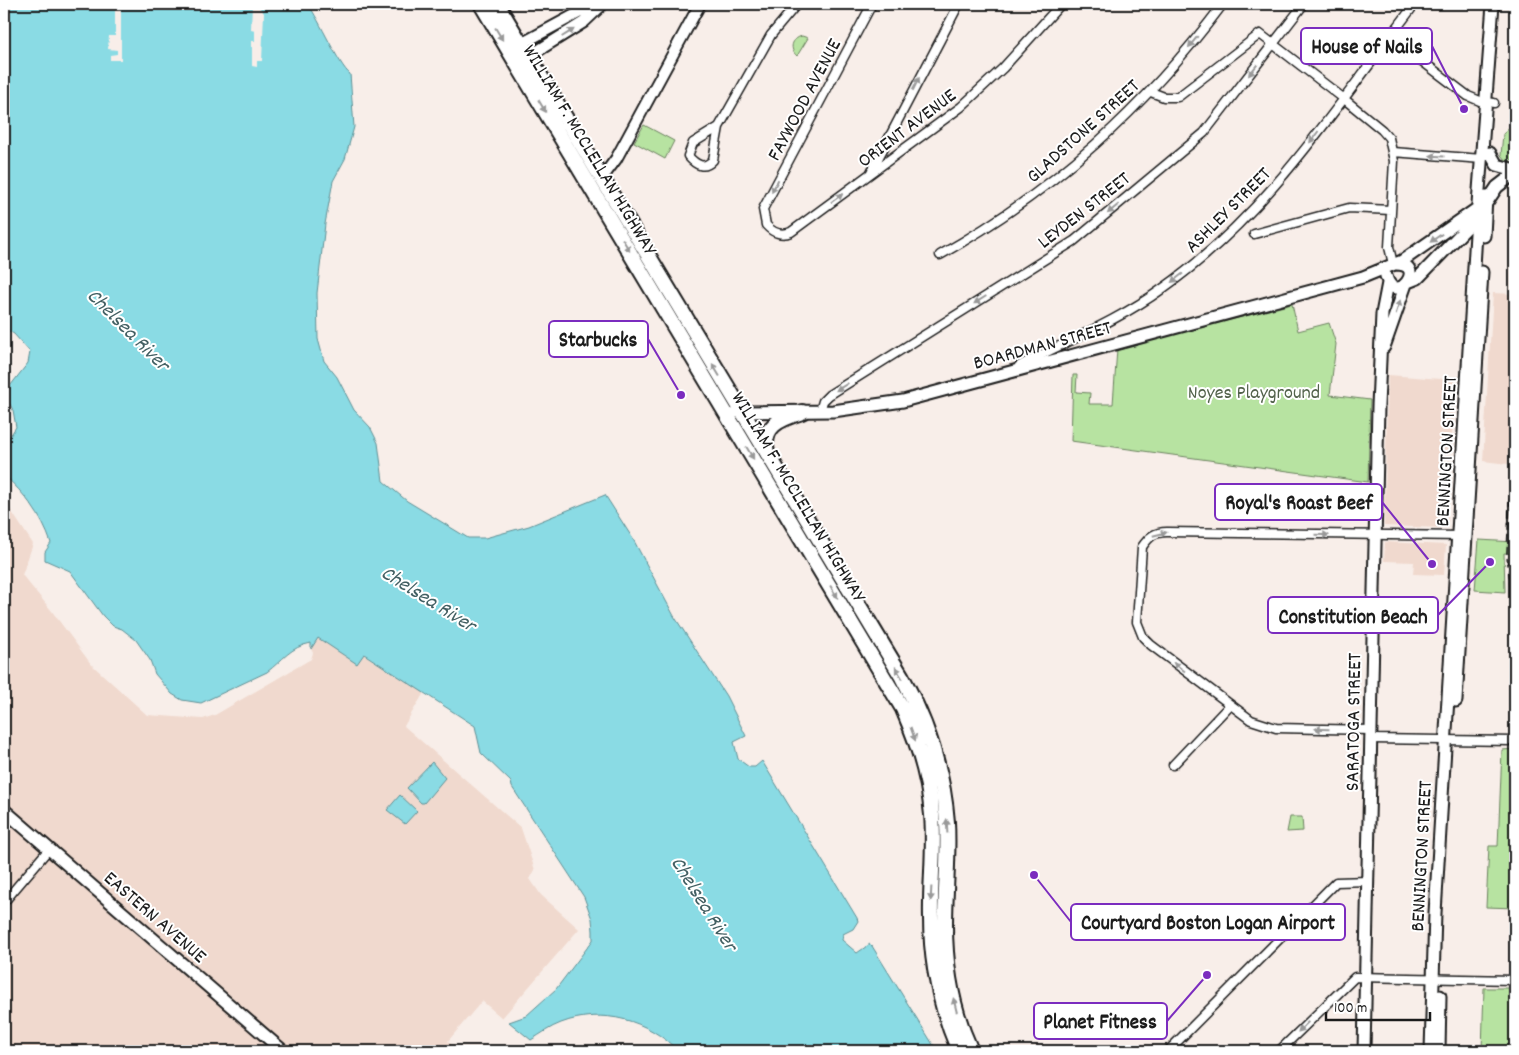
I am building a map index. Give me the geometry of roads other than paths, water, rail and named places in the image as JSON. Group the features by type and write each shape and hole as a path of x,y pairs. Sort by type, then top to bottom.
{"highway":[{"name":"WILLIAM F. MCCLELLAN HIGHWAY","path":"481,4 523,60 602,178 902,677 930,737 941,779 947,823 944,925 946,959 955,1007 971,1051"},
{"name":"WILLIAM F. MCCLELLAN HIGHWAY","path":"497,4 521,44 523,60 725,411 892,687 915,738 927,780 932,816 931,917 934,961 944,1010 959,1051"},
{"path":"768,456 766,441 770,428 781,420 802,412"}],"main road":[{"name":"BENNINGTON STREET","path":"1493,4 1494,49"},
{"name":"BENNINGTON STREET","path":"1431,1051 1481,209 1494,49 1501,4"},
{"path":"1481,209 1392,265 1386,272 1387,281 1397,288 1418,278 1481,209 1498,186 1515,172 1497,165 1486,156"},
{"name":"BENNINGTON STREET","path":"1470,412 1481,209"},
{"path":"1392,265 1401,264 1408,269 1410,276 1407,283"},
{"name":"BOARDMAN STREET","path":"725,411 802,412 895,402 1364,277 1392,265"},
{"name":"BOARDMAN STREET","path":"1364,277 1387,281"},
{"name":"SARATOGA STREET","path":"1364,1051 1380,363 1382,314 1387,281"},
{"name":"SARATOGA STREET","path":"1380,363 1407,283"},
{"name":"EASTERN AVENUE","path":"4,810 283,1051"},
{"name":"BENNINGTON STREET","path":"1436,978 1439,1051"}],"street":[{"path":"521,44 595,4"},
{"path":"523,60 584,22 603,4"},
{"path":"602,178 618,155 700,4"},
{"path":"719,127 693,143 689,149 688,156 693,162 700,166 706,166 713,160 719,127 771,34 797,4"},
{"name":"FAYWOOD AVENUE","path":"764,209 872,4"},
{"path":"870,174 959,4"},
{"name":"ORIENT AVENUE","path":"764,209 763,218 768,228 779,234 788,233 930,132 973,97 1003,68 1061,4"},
{"name":"GLADSTONE STREET","path":"940,255 1023,204 1104,137 1151,92 1223,4"},
{"name":"LEYDEN STREET","path":"820,411 822,404 829,395 1074,241 1204,133 1304,4"},
{"name":"ASHLEY STREET","path":"1006,373 1130,311 1193,267 1226,237 1285,175 1415,4"},
{"path":"1151,92 1164,97 1178,97 1260,34 1382,130 1392,144 1389,250 1392,265"},
{"path":"1390,36 1468,96 1490,103"},
{"path":"1393,152 1486,156"},
{"path":"1254,234 1349,208 1391,210"},
{"path":"1053,348 1054,361"},
{"path":"1462,536 1158,532 1149,537 1142,546 1139,561 1137,616 1140,630 1150,645 1250,720 1267,727 1449,741 1513,741"},
{"path":"1173,765 1230,705"},
{"path":"4,902 49,849"},
{"path":"1168,1051 1335,883 1340,881 1368,881"},
{"path":"1279,1051 1351,978 1366,976 1515,980"}],"water":[{"name":"Chelsea River","path":"4,4 308,4 340,62 350,74 354,127 345,159 333,181 325,224 317,293 318,339 324,361 337,377 354,410 370,427 378,443 383,481 407,501 468,538 485,538 529,526 605,495 633,539 674,616 726,696 746,736 734,742 738,759 749,767 755,767 762,761 857,918 858,921 853,929 843,934 842,940 857,953 870,944 872,946 937,1051 678,1051 653,1031 639,1024 624,1019 593,1016 561,1023 531,1040 509,1022 526,1016 556,989 593,940 592,919 584,897 512,787 511,782 481,753 475,726 364,654 357,664 318,638 311,649 311,643 304,645 287,654 267,672 201,703 182,700 172,694 155,674 150,660 136,640 122,629 113,626 103,616 70,571 45,560 45,552 51,543 43,524 26,498 4,475 4,445 16,427 13,410 6,397 7,390 28,363 30,352 14,334 4,328"},
{"path":"432,762 445,778 424,803 421,803 407,788"},
{"path":"400,795 417,811 405,824 387,810"}],"railway":[{"path":"1515,402 1507,555 1515,616"}],"place":[{"name":"House of Nails","path":"1464,109"},
{"name":"Starbucks","path":"681,395"},
{"name":"Constitution Beach","path":"1490,562"},
{"name":"Royal's Roast Beef","path":"1432,564"},
{"name":"Courtyard Boston Logan Airport","path":"1034,875"},
{"name":"Planet Fitness","path":"1207,975"}],"park label":[{"name":"Noyes Playground","path":"1254,391"}]}
